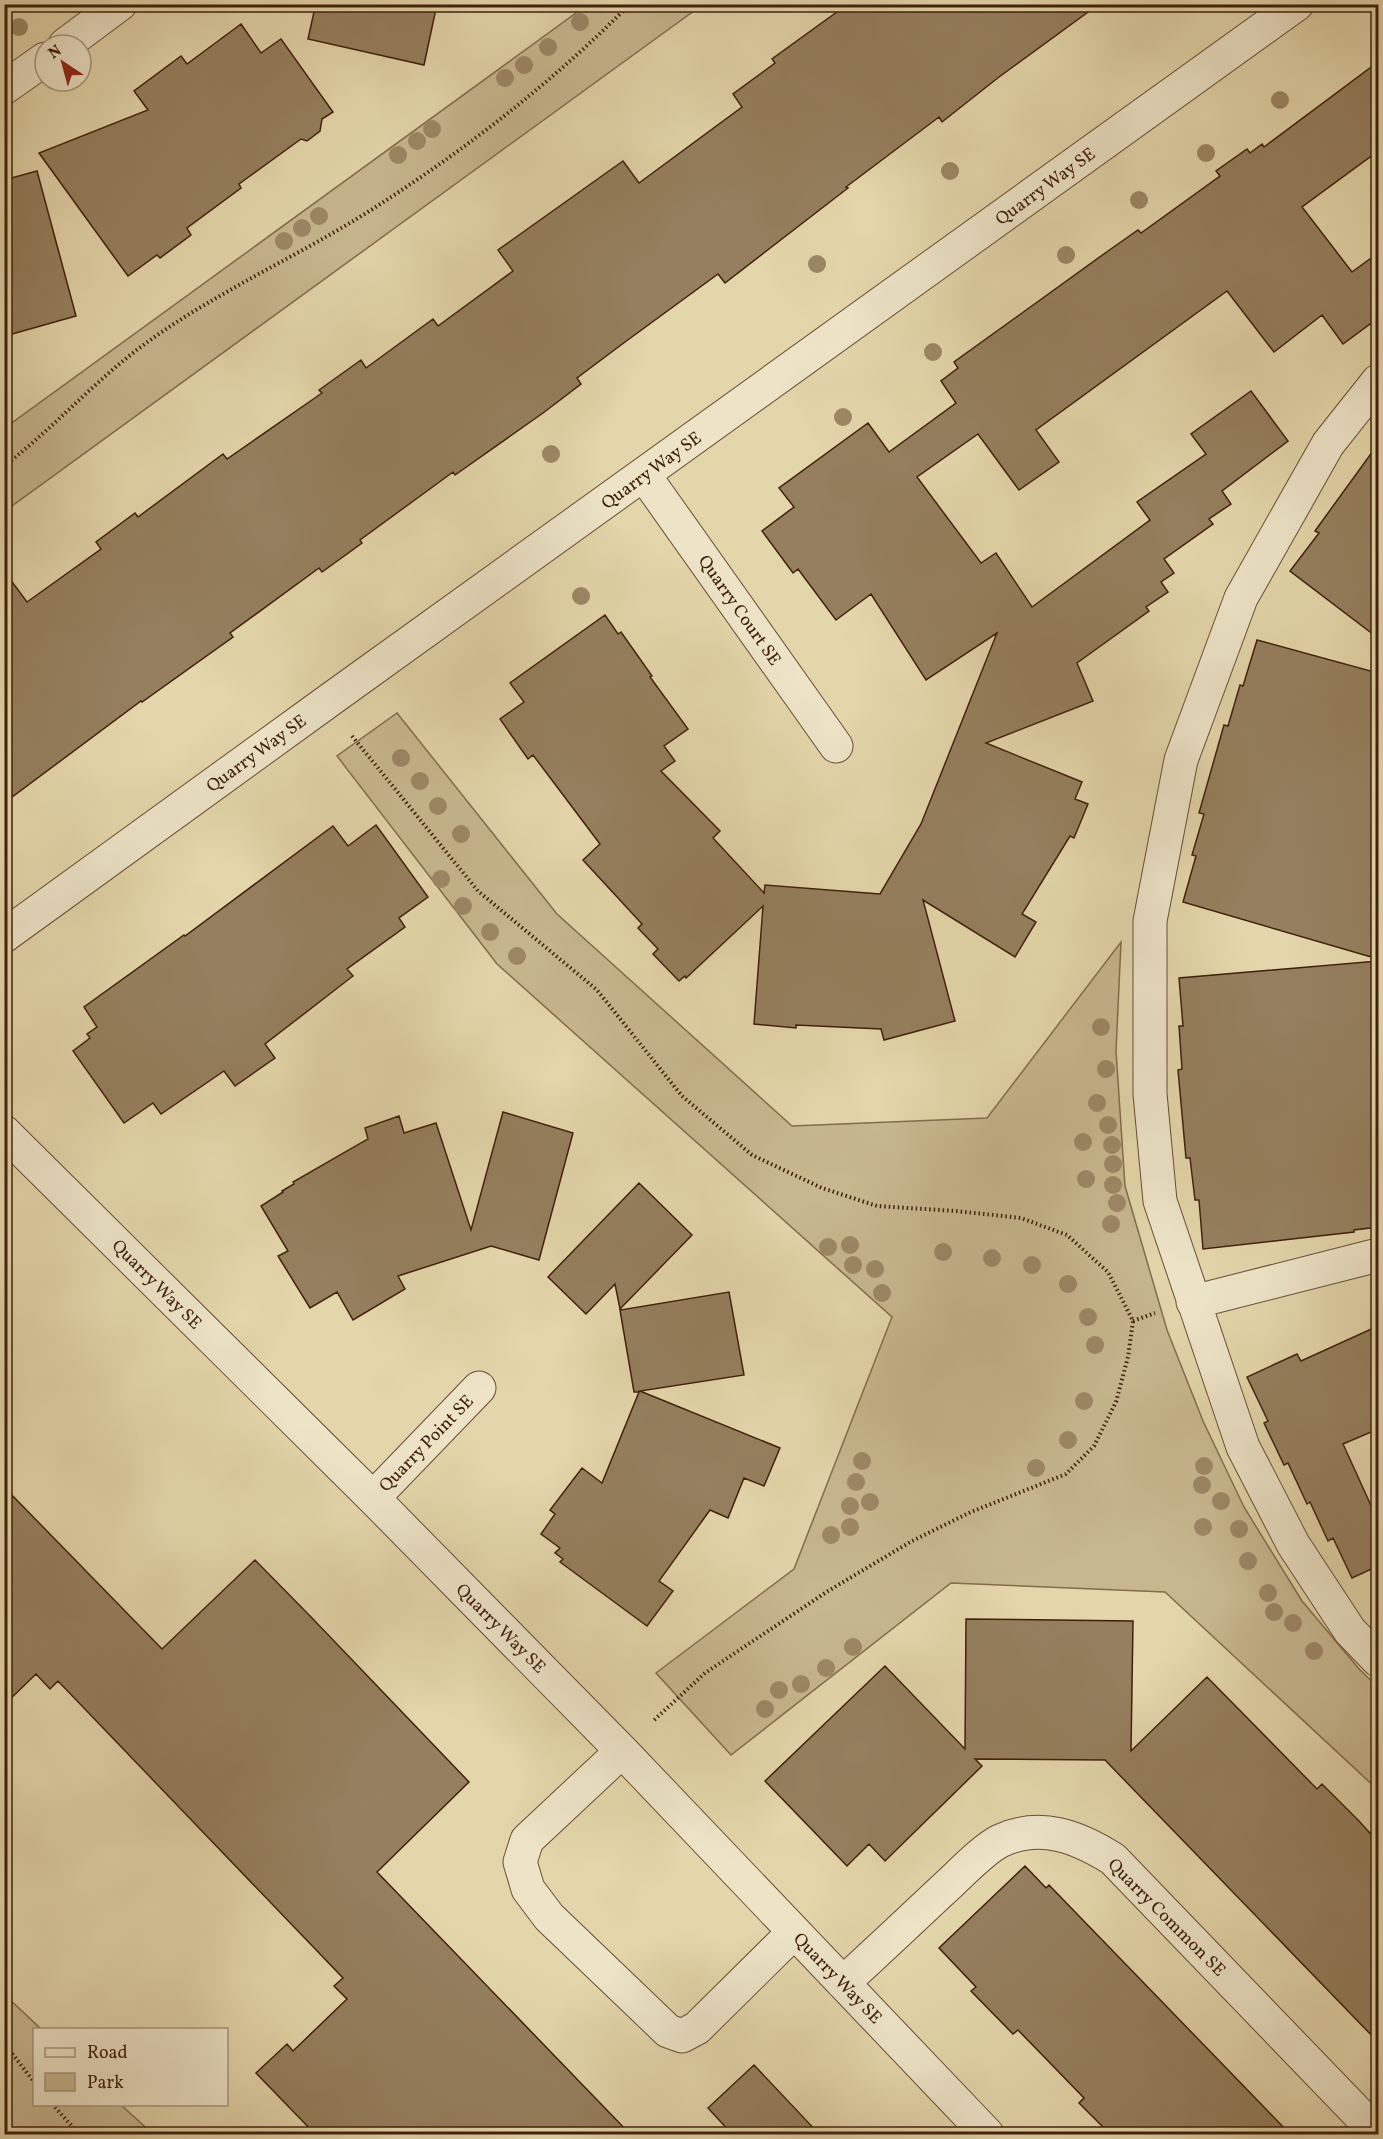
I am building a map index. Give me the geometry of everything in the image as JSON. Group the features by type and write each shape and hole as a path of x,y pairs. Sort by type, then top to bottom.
{"street":[{"path":"80,33 120,4"},
{"name":"Quarry Way SE","path":"4,936 1298,4"},
{"path":"4,88 33,67"},
{"path":"1378,381 1328,444 1241,598 1181,760 1149,921 1150,1094 1160,1201 1243,1447 1293,1544 1350,1631 1378,1660"},
{"name":"Quarry Court SE","path":"644,475 836,746"},
{"name":"Quarry Way SE","path":"4,1132 373,1498 622,1751 987,2134"},
{"path":"1193,1302 1378,1255"},
{"name":"Quarry Point SE","path":"373,1498 479,1388"},
{"path":"622,1751 527,1840 520,1862 528,1889 549,1917 668,2031 682,2036 697,2028 794,1932"},
{"name":"Quarry Common SE","path":"843,1983 999,1841 1024,1834 1053,1833 1087,1843 1113,1859 1378,2134"}],"path":[{"path":"4,466 116,365 157,335 217,298 362,216 425,175 543,83 596,38 630,4"},
{"path":"331,699 350,734 478,891 597,990 682,1096 752,1155 822,1188 877,1206 1021,1218 1067,1234 1108,1272 1133,1321 1128,1357 1116,1402 1094,1446 1066,1474 971,1512 912,1541 828,1590 705,1673 622,1751"},
{"path":"4,2043 33,2081"},
{"path":"54,2106 79,2134"}],"green space":[{"path":"587,5 702,5 5,511 5,428"},
{"path":"397,713 557,914 792,1126 987,1118 1121,942 1116,1051 1125,1186 1167,1330 1203,1421 1244,1507 1302,1601 1360,1670 1378,1687 1378,1790 1165,1592 951,1583 731,1755 656,1673 794,1569 892,1317 497,964 337,756"},
{"path":"5,1995 40,2028 33,2028 33,2106 122,2106 153,2134 5,2134"}],"building":[{"path":"326,4 437,4 424,65 308,39 314,12"},
{"path":"848,4 1099,4 942,122 939,117 725,283 718,274 577,378 581,384 543,413 455,475 453,472 360,540 362,543 322,572 319,568 230,633 233,637 141,701 4,803 4,571 27,602 101,549 96,542 135,513 138,517 223,454 227,459 322,393 319,390 361,360 366,368 433,319 438,326 513,271 498,250 623,161 639,183 742,107 733,94 775,63 772,59"},
{"path":"241,24 261,53 281,39 333,112 322,119 320,131 307,141 301,139 239,184 241,188 187,228 191,235 160,258 157,255 128,276 39,153 148,110 134,91 181,56 187,64"},
{"path":"1378,62 1378,151 1302,207 1352,272 1378,253 1378,318 1343,344 1322,315 1274,352 1227,291 1036,430 1059,462 1019,490 978,434 917,477 981,563 996,553 1032,607 1150,520 1137,502 1206,454 1191,434 1251,391 1288,441 1222,491 1231,504 1209,519 1213,524 1164,559 1174,573 1161,582 1168,592 1146,607 1149,611 1077,663 1093,701 986,743 1082,782 1075,799 1088,804 1074,838 1070,836 1022,914 1036,922 1015,957 923,900 955,1021 884,1040 881,1029 796,1025 796,1028 754,1024 763,906 686,978 685,976 679,981 653,954 658,949 638,928 642,924 583,860 600,844 533,755 528,759 500,719 524,702 510,683 605,615 618,634 621,632 688,729 664,746 675,761 661,771 720,831 713,838 764,893 765,885 880,894 921,824 997,633 926,680 871,594 836,620 798,569 793,573 762,531 794,507 779,488 868,423 889,452 956,403 941,381 958,368 954,362 1138,230 1141,233 1220,176 1216,171 1247,149 1250,153 1262,144 1264,147"},
{"path":"37,171 76,316 12,334 4,302 4,180"},
{"path":"1378,444 1378,638 1290,571 1319,533 1315,531"},
{"path":"1257,640 1378,673 1378,959 1183,902 1196,856 1192,855 1204,814 1199,813 1224,725 1228,726"},
{"path":"376,825 428,897 399,918 405,927 347,969 353,976 265,1044 275,1058 235,1086 224,1071 161,1114 153,1103 124,1123 73,1051 90,1038 87,1034 97,1027 84,1007 185,936 333,826 348,846"},
{"path":"1378,961 1378,1227 1354,1230 1354,1232 1203,1249 1199,1200 1195,1200 1190,1158 1186,1158 1178,1070 1182,1069 1179,1026 1183,1026 1179,978"},
{"path":"503,1112 573,1133 539,1260 491,1246 398,1276 405,1289 353,1320 337,1292 310,1308 278,1256 288,1251 261,1206 294,1184 293,1182 368,1139 365,1128 399,1116 404,1133 436,1123 471,1230"},
{"path":"639,1183 692,1235 620,1309 615,1284 586,1314 548,1277"},
{"path":"729,1292 744,1375 640,1391 780,1448 764,1486 744,1478 728,1518 710,1510 659,1581 673,1591 647,1626 560,1562 563,1559 555,1553 560,1548 541,1534 555,1514 550,1510 582,1468 602,1483 639,1392 634,1392 620,1310"},
{"path":"1378,1326 1378,1429 1343,1444 1378,1521 1378,1566 1352,1578 1333,1538 1328,1541 1310,1502 1307,1504 1288,1463 1284,1465 1264,1423 1268,1421 1247,1377 1297,1354 1301,1361"},
{"path":"4,1487 162,1649 255,1560 312,1618 469,1782 377,1872 630,2134 315,2134 256,2073 287,2044 293,2051 347,1999 334,1986 343,1978 58,1681 50,1689 36,1674 4,1705"},
{"path":"966,1619 1133,1621 1131,1751 1207,1677 1317,1789 1322,1784 1359,1821 1378,1842 1378,2042 1105,1760 975,1759 982,1766 885,1861 869,1844 847,1866 765,1781 885,1666 965,1749"},
{"path":"1025,1866 1046,1888 1049,1885 1290,2134 1110,2134 1079,2103 1084,2098 1018,2030 1013,2034 971,1991 976,1987 939,1948"},
{"path":"754,2065 819,2134 732,2134 708,2108"}]}
